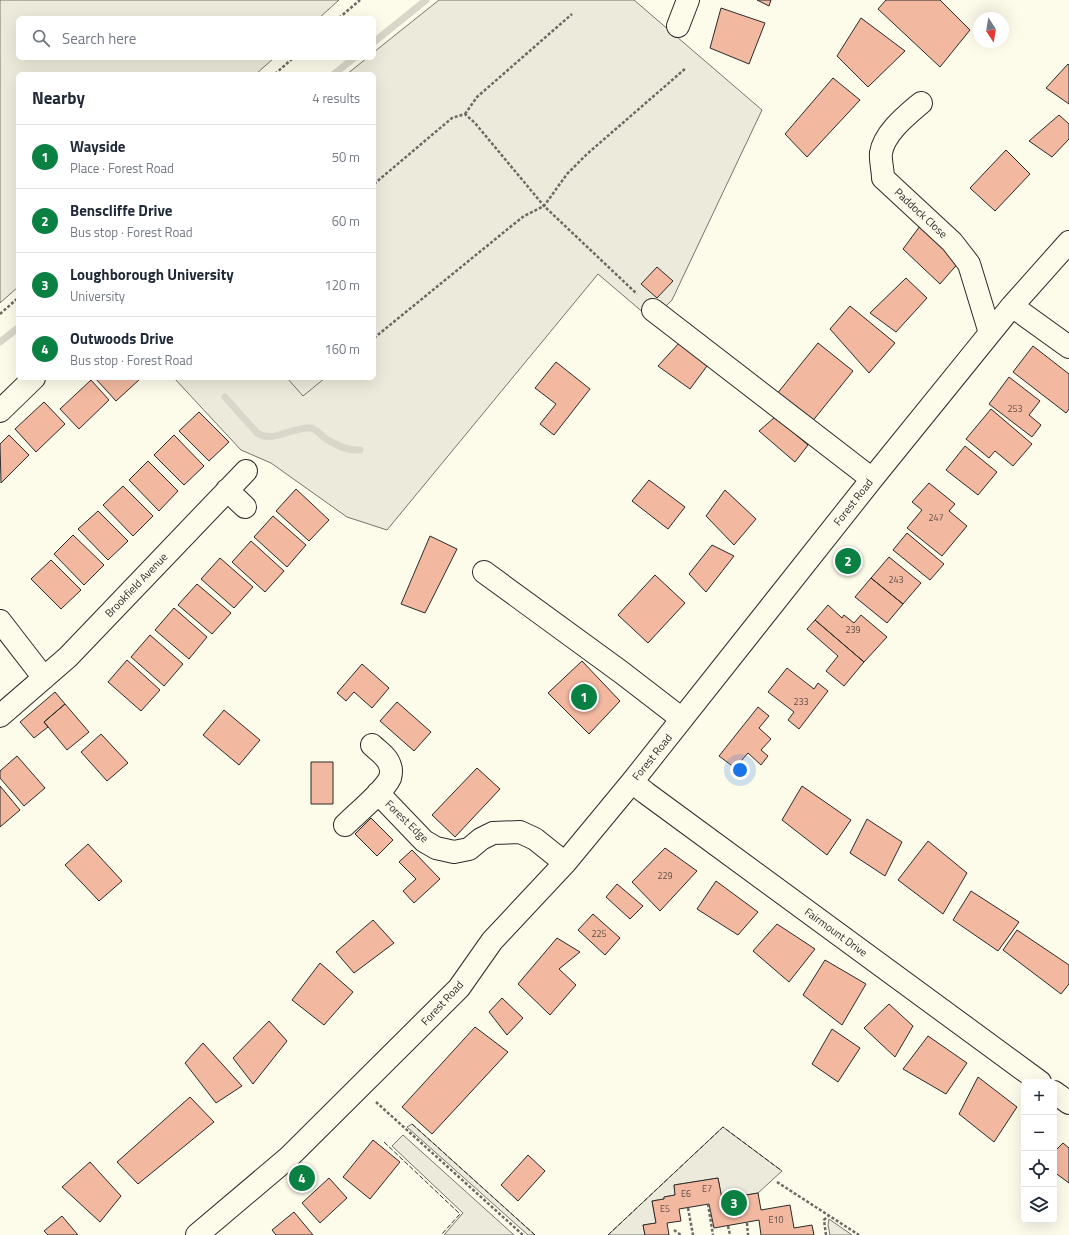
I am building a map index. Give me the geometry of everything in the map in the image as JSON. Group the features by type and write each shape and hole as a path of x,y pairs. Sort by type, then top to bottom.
{"street":[{"path":"678,26 688,0"},
{"name":"Paddock Close","path":"921,103 899,123 886,140 881,153 883,178 952,242 969,264 990,333"},
{"name":"Forest Road","path":"197,1235 288,1158 459,988 492,941 565,863 632,782 872,479 990,333 1069,242"},
{"path":"1012,306 1069,347"},
{"path":"653,310 872,479"},
{"path":"0,411 32,380"},
{"name":"Brookfield Avenue","path":"0,716 68,656 226,490 246,471"},
{"path":"226,490 245,507"},
{"path":"484,572 532,609 621,672 682,719"},
{"path":"0,621 44,678"},
{"name":"Forest Edge","path":"345,825 378,793 390,778 390,764 386,758 372,745"},
{"name":"Fairmount Drive","path":"632,782 1036,1079"},
{"name":"Forest Edge","path":"378,793 424,841 436,848 454,852 469,849 481,839 493,833 520,832 535,839 565,863"},
{"path":"1057,1094 1069,1103"}],"path":[{"path":"341,16 360,0"},
{"path":"376,182 452,118 465,114 477,97 572,14"},
{"path":"277,72 291,60"},
{"path":"376,336 524,216 544,206 567,174 587,154 686,68"},
{"path":"465,114 475,123 544,206 653,310"},
{"path":"0,314 16,300"},
{"path":"360,1088 523,1235"},
{"path":"777,1182 859,1235"},
{"path":"708,1204 713,1235"},
{"path":"688,1208 693,1235"},
{"path":"826,1235 824,1220 829,1215"},
{"path":"747,1223 748,1235"},
{"path":"728,1226 730,1235"},
{"path":"674,1230 681,1235"}],"shaded area":[{"path":"0,0 339,0 321,16 16,16 16,60 272,60 258,72 16,72 16,289 0,303"},
{"path":"439,0 634,0 762,110 672,300 652,320 598,274 387,530 347,517 271,463 241,450 176,380 376,380 376,72 350,72 364,60 376,60 376,50"},
{"path":"289,380 323,380 303,396"},
{"path":"412,1124 535,1235 528,1235 407,1127"},
{"path":"723,1127 782,1171 758,1193 722,1199 718,1178 674,1185 675,1195 652,1201 656,1223 643,1225 645,1235 608,1235"},
{"path":"403,1135 514,1235 444,1235 463,1213 392,1146"},
{"path":"829,1219 852,1235 830,1235 828,1225"}],"building":[{"path":"757,0 771,0 769,6"},
{"path":"886,0 940,0 970,30 940,67 878,9"},
{"path":"721,8 765,23 749,64 710,48"},
{"path":"861,18 905,51 868,87 837,56"},
{"path":"1068,64 1069,65 1069,104 1046,88"},
{"path":"833,78 860,100 807,157 785,134"},
{"path":"1059,115 1069,124 1069,139 1052,157 1029,141"},
{"path":"1006,150 1030,174 995,211 970,188"},
{"path":"920,226 960,261 940,284 903,249"},
{"path":"657,267 673,281 657,298 641,284"},
{"path":"906,278 927,298 896,332 870,313"},
{"path":"850,306 895,343 869,373 830,329"},
{"path":"680,342 707,366 690,389 658,366"},
{"path":"818,343 853,371 811,423 776,395"},
{"path":"1033,346 1069,374 1069,409 1066,413 1013,372"},
{"path":"556,362 590,389 554,435 540,424 556,404 535,388"},
{"path":"1009,377 1040,401 1029,415 1041,425 1032,437 989,404"},
{"path":"91,380 109,400 79,429 60,409"},
{"path":"97,380 139,380 116,401"},
{"path":"44,402 65,424 36,452 15,429"},
{"path":"991,409 1032,444 1013,466 995,451 989,458 966,439"},
{"path":"199,412 229,442 209,461 179,431"},
{"path":"775,417 808,445 795,462 759,431"},
{"path":"9,435 29,455 1,483 0,444"},
{"path":"174,435 204,466 184,485 154,455"},
{"path":"965,446 997,472 978,495 946,470"},
{"path":"148,461 178,491 159,511 129,480"},
{"path":"649,480 685,507 668,529 632,501"},
{"path":"929,483 955,504 949,511 967,526 942,556 907,528 922,510 912,502"},
{"path":"123,486 153,516 133,536 103,505"},
{"path":"296,489 329,520 309,541 276,511"},
{"path":"725,490 756,519 734,545 706,516"},
{"path":"98,511 128,541 108,560 78,529"},
{"path":"273,516 306,545 287,567 254,537"},
{"path":"907,533 944,564 930,580 893,550"},
{"path":"73,535 104,565 84,585 54,554"},
{"path":"430,536 457,549 425,613 401,604"},
{"path":"251,541 284,571 265,592 232,562"},
{"path":"712,545 734,556 706,592 689,574"},
{"path":"889,557 921,583 903,604 871,578"},
{"path":"220,558 253,587 234,608 201,579"},
{"path":"51,560 81,590 61,609 31,579"},
{"path":"655,575 685,603 648,643 618,615"},
{"path":"871,578 903,604 887,623 855,597"},
{"path":"197,584 231,613 212,634 178,605"},
{"path":"828,605 842,618 844,615 854,623 861,615 887,637 864,662 815,620"},
{"path":"174,608 207,637 189,659 155,630"},
{"path":"815,620 864,662 844,686 826,671 838,656 807,629"},
{"path":"150,635 183,664 164,686 131,657"},
{"path":"127,660 160,690 141,711 108,682"},
{"path":"582,661 620,701 589,734 548,693"},
{"path":"362,664 389,688 372,708 354,692 346,701 337,693"},
{"path":"787,668 814,689 818,683 828,691 799,729 788,720 794,712 768,692"},
{"path":"55,692 65,704 44,722 48,727 34,738 20,722"},
{"path":"397,702 431,732 414,751 380,721"},
{"path":"65,704 89,732 67,750 44,722"},
{"path":"758,707 769,716 759,728 771,739 761,750 768,756 761,765 748,753 735,768 719,756"},
{"path":"224,710 260,740 239,765 203,735"},
{"path":"101,734 128,763 107,781 81,752"},
{"path":"17,756 45,788 24,806 0,778 0,771"},
{"path":"311,762 333,762 333,804 311,804"},
{"path":"477,768 500,789 455,837 432,815"},
{"path":"0,786 20,810 0,827"},
{"path":"802,786 851,820 827,855 782,820"},
{"path":"371,818 393,840 377,856 355,834"},
{"path":"867,819 902,842 885,876 850,853"},
{"path":"928,841 967,873 943,914 898,880"},
{"path":"88,844 122,881 99,901 65,865"},
{"path":"665,848 697,871 660,911 632,882"},
{"path":"412,850 440,879 414,903 403,891 416,879 399,862"},
{"path":"716,881 758,912 738,935 697,909"},
{"path":"617,884 643,906 630,919 606,897"},
{"path":"971,891 1019,922 998,951 953,920"},
{"path":"593,914 620,938 605,955 578,930"},
{"path":"373,920 394,943 354,973 336,952"},
{"path":"777,924 815,949 789,982 753,951"},
{"path":"1017,930 1069,965 1069,984 1061,994 1003,950"},
{"path":"557,938 580,952 559,969 576,985 550,1015 518,984"},
{"path":"825,960 866,984 842,1025 803,995"},
{"path":"320,963 353,992 324,1025 292,1000"},
{"path":"502,998 523,1018 507,1035 489,1012"},
{"path":"889,1004 913,1026 895,1057 864,1028"},
{"path":"269,1021 287,1041 253,1084 233,1058"},
{"path":"475,1027 508,1052 432,1134 402,1107"},
{"path":"832,1029 860,1048 838,1082 812,1064"},
{"path":"928,1036 967,1063 946,1094 903,1069"},
{"path":"203,1043 242,1086 216,1103 185,1063"},
{"path":"978,1077 1017,1107 994,1142 959,1114"},
{"path":"190,1097 214,1122 138,1184 117,1162"},
{"path":"373,1140 400,1162 370,1199 343,1177"},
{"path":"1063,1143 1069,1148 1069,1183 1057,1174 1057,1149"},
{"path":"528,1155 545,1171 518,1201 501,1185"},
{"path":"90,1162 121,1196 100,1222 62,1187"},
{"path":"329,1178 347,1198 320,1223 302,1203"},
{"path":"718,1178 722,1199 758,1193 761,1210 790,1205 794,1228 812,1225 814,1235 761,1235 759,1220 714,1228 709,1204 679,1209 681,1221 667,1223 669,1235 645,1235 643,1225 656,1223 652,1201 675,1195 674,1185"},
{"path":"294,1212 313,1235 276,1235 272,1230"},
{"path":"62,1216 78,1235 48,1235 44,1231"}],"waterway":[{"path":"376,40 426,0"},
{"path":"336,72 352,60"},
{"path":"0,342 16,330"},
{"path":"225,397 257,433 263,436 270,437 297,429 311,428 339,446 351,450 360,450"}],"fence":[{"path":"412,1124 535,1235"},
{"path":"608,1235 723,1127 782,1171"},
{"path":"384,1142 460,1214 441,1235"}],"place":[{"name":"Benscliffe Drive","path":"848,561"},
{"name":"Wayside","path":"584,697"},
{"name":"Outwoods Drive","path":"302,1178"},
{"name":"Loughborough University","path":"734,1203"}]}
